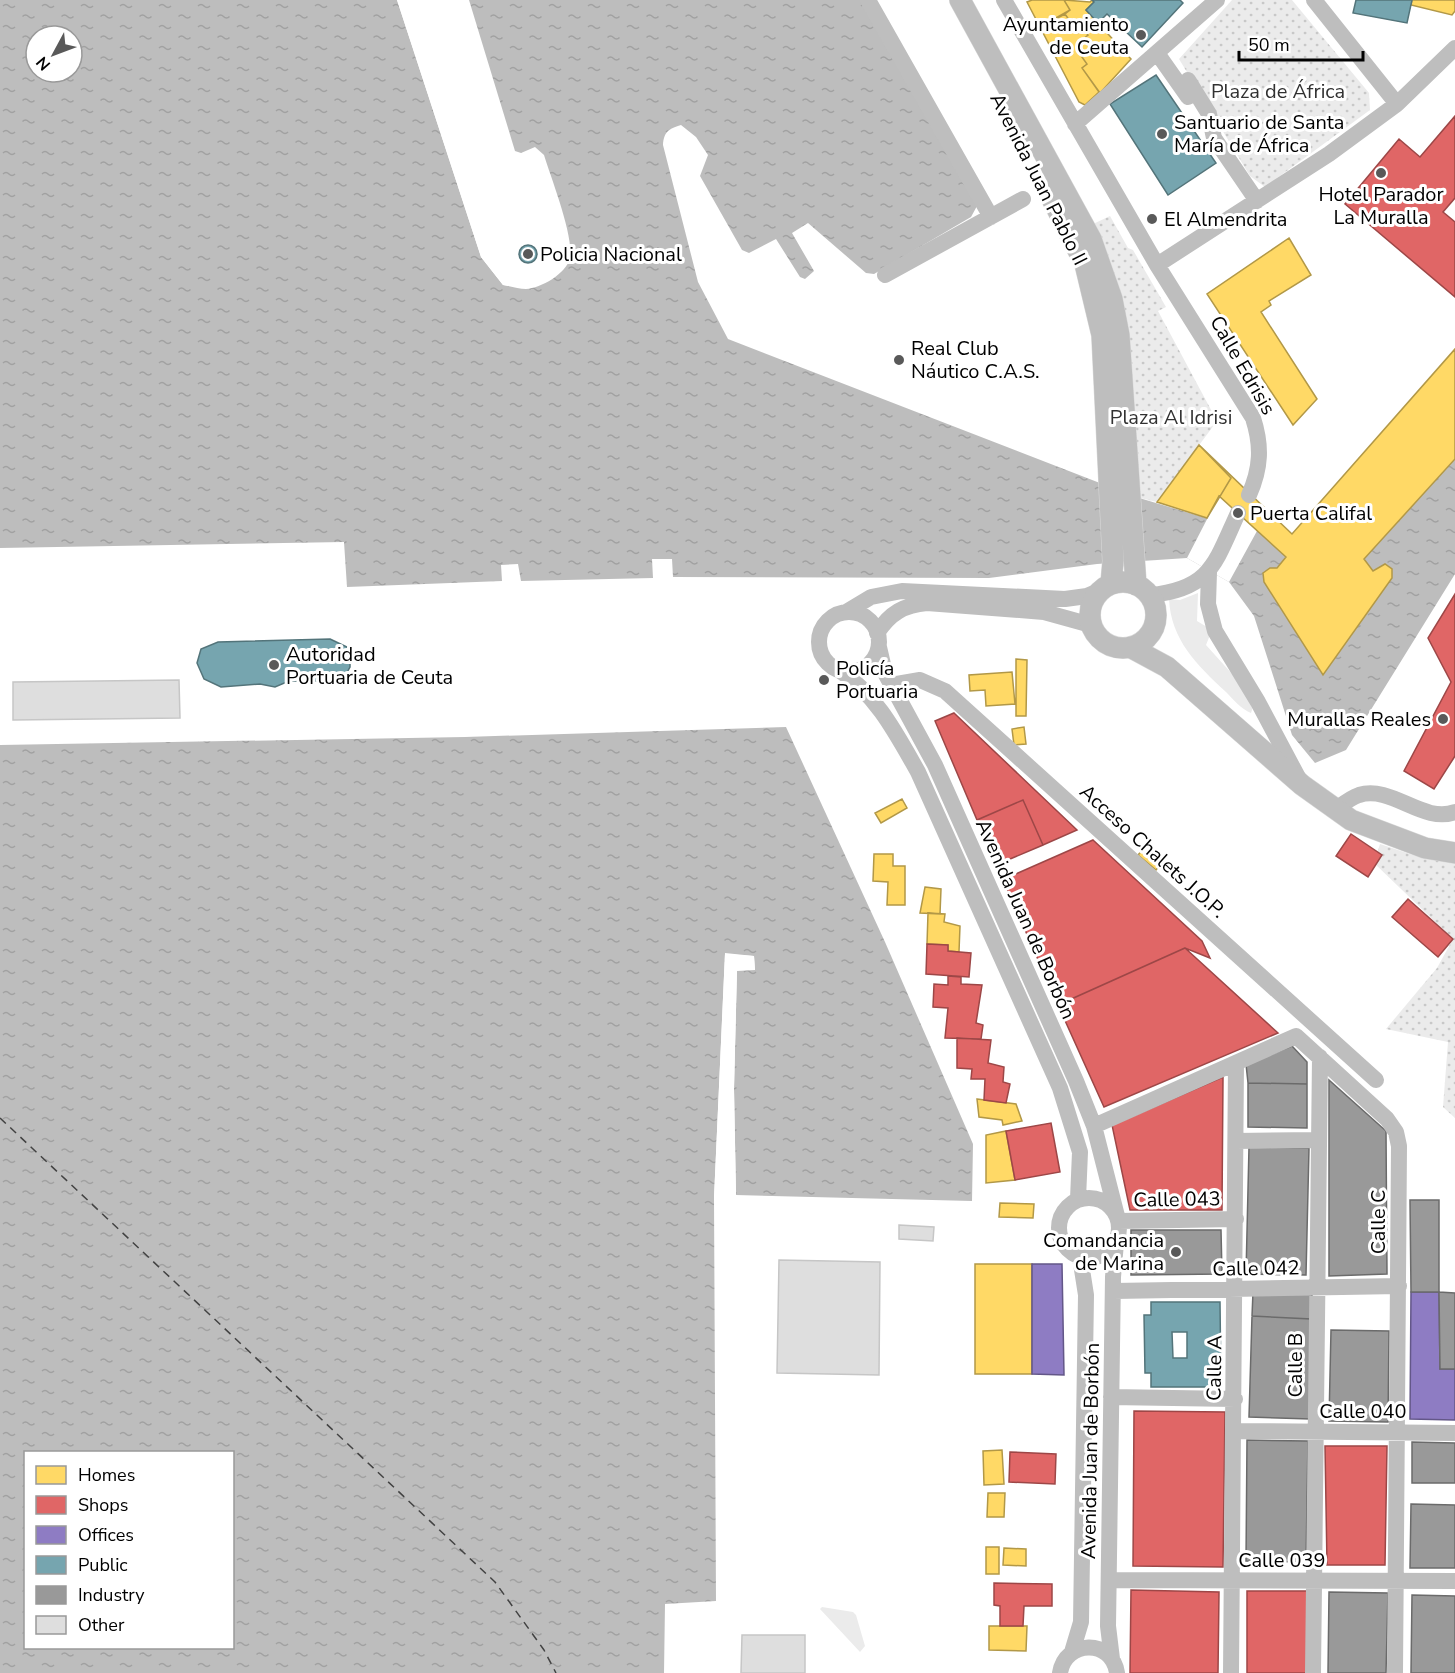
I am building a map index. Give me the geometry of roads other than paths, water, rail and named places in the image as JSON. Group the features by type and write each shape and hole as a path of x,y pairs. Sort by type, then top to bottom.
{"main road":[{"name":"Avenida Juan Pablo II","path":"946,0 1054,202 1084,264 1102,335 1118,474"},
{"name":"Avenida Juan Pablo II","path":"960,0 1103,267 1119,335 1118,474"},
{"path":"1118,474 1134,562 1143,590 1156,610 1154,627 1144,640 1122,648 1107,644 1095,633 1091,625 1090,609 1105,588 1113,561 1118,474"},
{"path":"1105,588 1128,582 1143,590"},
{"path":"1130,647 1167,667 1302,785 1335,810 1351,820 1425,848 1455,853"}],"street":[{"path":"868,0 991,217"},
{"name":"Calle Edrisis","path":"1004,0 1157,265 1253,418 1259,437 1260,457 1257,477 1249,495"},
{"path":"1075,124 1217,0"},
{"path":"1314,0 1397,104"},
{"path":"1157,265 1329,154 1397,104 1455,48"},
{"path":"1157,53 1212,131 1257,201"},
{"path":"1188,80 1209,114 1212,131"},
{"path":"885,275 1023,199"},
{"path":"1238,513 1209,572 1208,604 1215,630 1258,702 1302,785"},
{"path":"1143,590 1188,586 1209,572"},
{"path":"1091,625 1044,612 915,604 897,611 878,640 876,655 865,668 856,672 839,670 825,661 819,641 827,622 871,597 902,591 1065,599 1087,596 1105,588"},
{"path":"846,612 854,612 868,619 878,640"},
{"name":"Avenida Juan de Borbón","path":"878,640 891,685 935,765 1094,1126 1118,1218"},
{"name":"Avenida Juan de Borbón","path":"839,670 858,685 874,703 896,734 918,772 1060,1088 1080,1152 1078,1199"},
{"name":"Acceso Chalets J.O.P.","path":"891,685 920,680 945,691 1376,1080"},
{"path":"1335,810 1357,795 1370,794 1394,799 1435,814 1455,812"},
{"name":"Calle C","path":"1094,1126 1296,1036 1387,1119 1398,1139 1399,1286 1395,1673"},
{"name":"Calle B","path":"1313,1673 1320,1058"},
{"name":"Calle A","path":"1231,1673 1236,1289 1236,1063"},
{"path":"1236,1141 1318,1140"},
{"path":"1097,1198 1112,1208 1118,1218 1116,1243 1100,1257 1080,1257 1066,1248 1059,1227 1062,1213 1078,1199 1097,1198"},
{"name":"Calle 043","path":"1118,1218 1236,1219"},
{"name":"Avenida Juan de Borbón","path":"1114,1666 1108,1637 1111,1397 1116,1243"},
{"name":"Avenida Juan de Borbón","path":"1060,1673 1065,1659 1072,1652 1081,1622 1086,1295 1080,1257"},
{"name":"Calle 042","path":"1114,1291 1399,1286"},
{"path":"1111,1397 1234,1399"},
{"name":"Calle 040","path":"1234,1431 1455,1433"},
{"name":"Calle 039","path":"1109,1580 1455,1581"},
{"path":"1072,1652 1089,1646 1106,1652 1114,1666"}],"water":[{"path":"0,0 397,0 481,257 503,285 526,289 545,283 564,269 570,258 569,236 544,155 535,147 521,153 515,151 469,0 861,0 977,206 971,217 874,274 866,273 808,223 792,233 814,271 805,279 800,277 776,239 749,253 742,250 700,176 708,155 696,137 681,125 673,128 664,137 663,145 698,282 728,339 1136,497 1206,518 1219,496 1286,557 1264,582 1323,675 1392,578 1392,569 1386,564 1373,571 1364,559 1455,459 1455,574 1346,750 1315,763 1292,735 1254,616 1229,582 1187,558 1097,564 989,578 673,577 672,559 652,559 653,578 521,581 518,564 501,565 502,581 347,587 344,542 0,548"},
{"path":"786,727 885,942 973,1144 972,1201 736,1195 734,1089 737,970 755,970 754,956 725,954 714,1198 716,1601 665,1604 664,1673 0,1673 0,745 465,737"}],"place":[{"name":"Ayuntamiento de Ceuta","path":"1141,35"},
{"name":"Santuario de Santa María de África","path":"1162,134"},
{"name":"Hotel Parador La Muralla","path":"1381,173"},
{"name":"El Almendrita","path":"1152,219"},
{"name":"Policia Nacional","path":"528,254"},
{"name":"Real Club Náutico C.A.S.","path":"899,360"},
{"name":"Puerta Califal","path":"1238,513"},
{"name":"Autoridad Portuaria de Ceuta","path":"274,665"},
{"name":"Policía Portuaria","path":"824,680"},
{"name":"Murallas Reales","path":"1443,719"},
{"name":"Comandancia de Marina","path":"1176,1252"}],"park label":[{"name":"Plaza de África","path":"1278,91"},
{"name":"Plaza Al Idrisi","path":"1171,417"}]}
